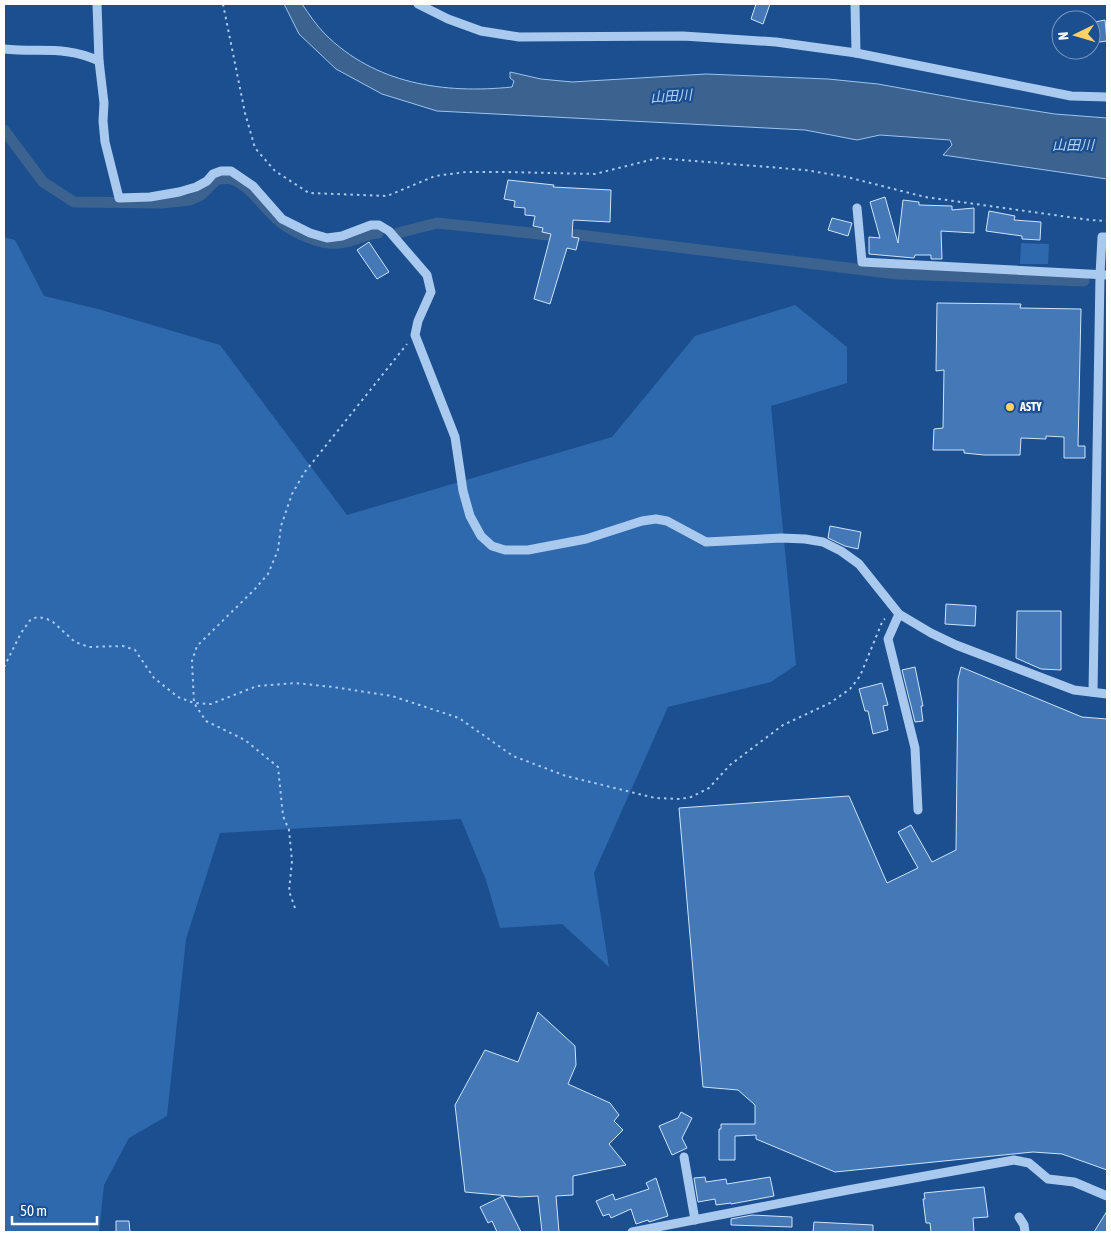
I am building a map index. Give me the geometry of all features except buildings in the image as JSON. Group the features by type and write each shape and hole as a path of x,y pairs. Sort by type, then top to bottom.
{"street":[{"path":"98,4 99,61 104,103 105,142 119,198 150,197 179,192 196,187 207,181 213,174 221,171 231,171 253,186 282,219 310,233 327,238 342,236 371,225 379,225 389,230 427,275 431,292 418,321 415,335 455,437 463,491 470,516 481,536 492,546 505,550 528,550 586,539 642,521 656,519 667,521 706,542 781,538 823,542 841,551 859,564 899,614 956,645 1074,690 1107,694"},
{"path":"418,4 448,19 481,31 519,37 683,36 776,42 856,52 1070,96 1107,97"},
{"path":"855,4 856,52"},
{"path":"4,49 66,50 84,54 99,61"},
{"path":"857,208 862,262 1103,275"},
{"path":"1093,692 1103,275 1102,237 1107,237"},
{"path":"899,614 888,639 915,748 918,810"},
{"path":"684,1157 696,1220"},
{"path":"632,1232 1014,1160 1028,1163 1048,1179 1074,1182 1107,1196"},
{"path":"1020,1217 1025,1232"}],"path":[{"path":"223,4 245,113 255,148 274,171 308,193 387,196 435,176 466,172 595,174 658,158 805,170 847,177 925,198 1107,221"},
{"path":"295,908 289,892 292,861 289,830 283,816 278,767 245,740 206,721 194,703 192,661 197,646 268,574 278,550 282,526 292,494 304,473 415,335"},
{"path":"4,667 21,633 31,619 47,619 54,622 76,642 89,647 123,646 135,650 154,678 178,697 194,703 211,704 257,686 295,682 392,696 459,718 513,756 566,776 655,798 680,799 691,797 709,788 730,765 783,725 830,703 850,689 860,676 883,620 899,614"}],"shaded area":[{"path":"4,237 15,240 44,296 98,309 220,345 347,515 612,437 695,336 795,305 847,347 847,383 771,406 796,665 771,682 668,707 594,873 609,967 562,924 500,928 486,880 461,819 220,833 186,939 167,1116 129,1138 104,1185 99,1232 4,1232"},
{"path":"1021,243 1049,244 1048,264 1020,264"}],"water":[{"name":"山田川","path":"284,4 302,4 325,34 345,51 366,64 388,75 436,86 461,89 512,87 514,81 510,78 510,72 541,79 572,82 706,74 828,79 878,84 1055,114 1107,118 1107,179 943,155 952,145 950,140 880,135 857,140 805,130 437,111 382,94 336,69 299,34"}],"waterway":[{"path":"4,130 43,182 74,202 162,203 190,200 201,195 217,179 230,179 239,182 257,197 272,215 283,224 309,238 336,243 378,233"},
{"path":"398,233 437,223 549,235 579,235 897,274 1084,281"}],"place":[{"name":"ASTY","path":"1010,407"}]}
